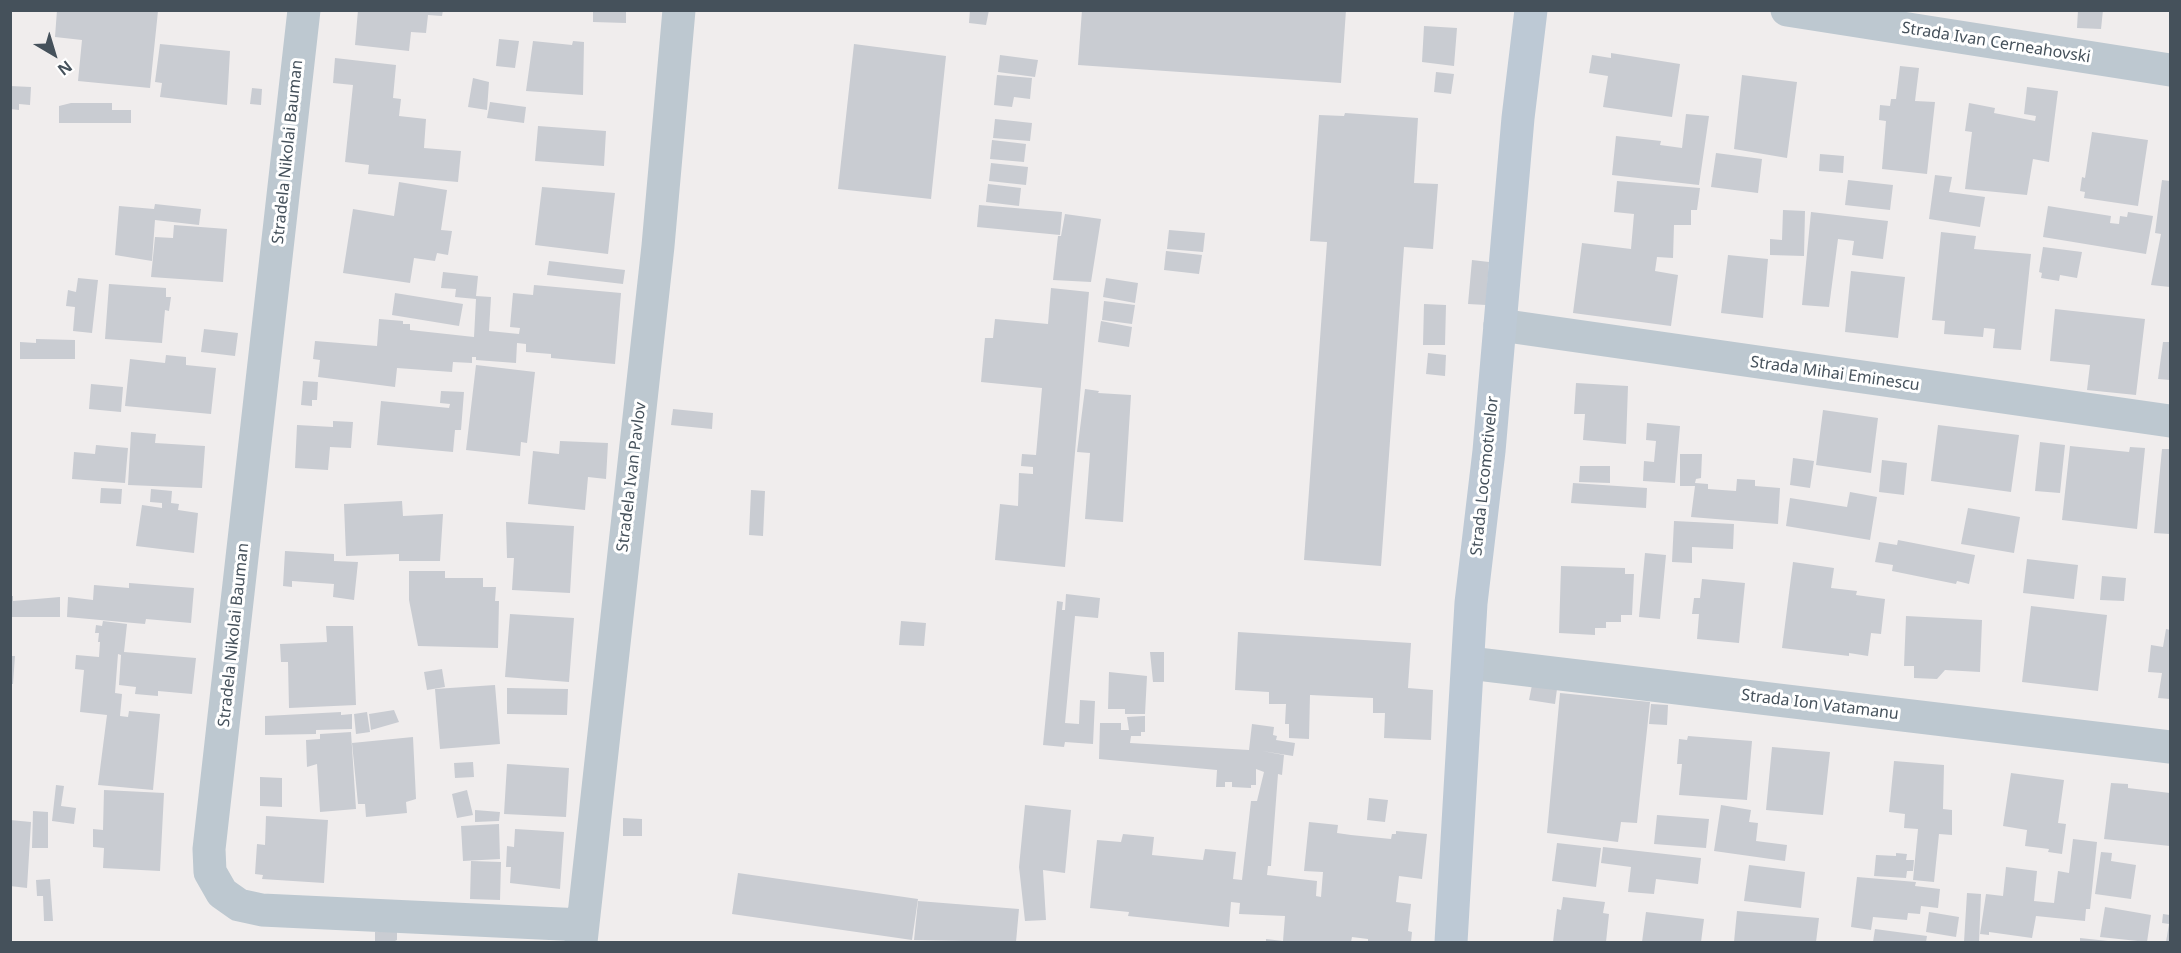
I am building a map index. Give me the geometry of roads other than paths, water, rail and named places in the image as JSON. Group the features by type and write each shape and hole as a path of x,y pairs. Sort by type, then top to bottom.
{"main road":[{"name":"Strada Locomotivelor","path":"1451,942 1471,603 1489,451 1518,118 1532,10"}],"street":[{"name":"Stradela Nikolai Bauman","path":"304,10 209,849 210,872 222,893 238,905 262,910 582,934"},
{"name":"Stradela Ivan Pavlov","path":"582,934 658,246 679,10"},
{"name":"Strada Ivan Cerneahovski","path":"1787,10 1848,15 2170,70"},
{"name":"Strada Mihai Eminescu","path":"1500,325 2170,421"},
{"name":"Strada Ion Vatamanu","path":"1469,663 2170,747"}]}
